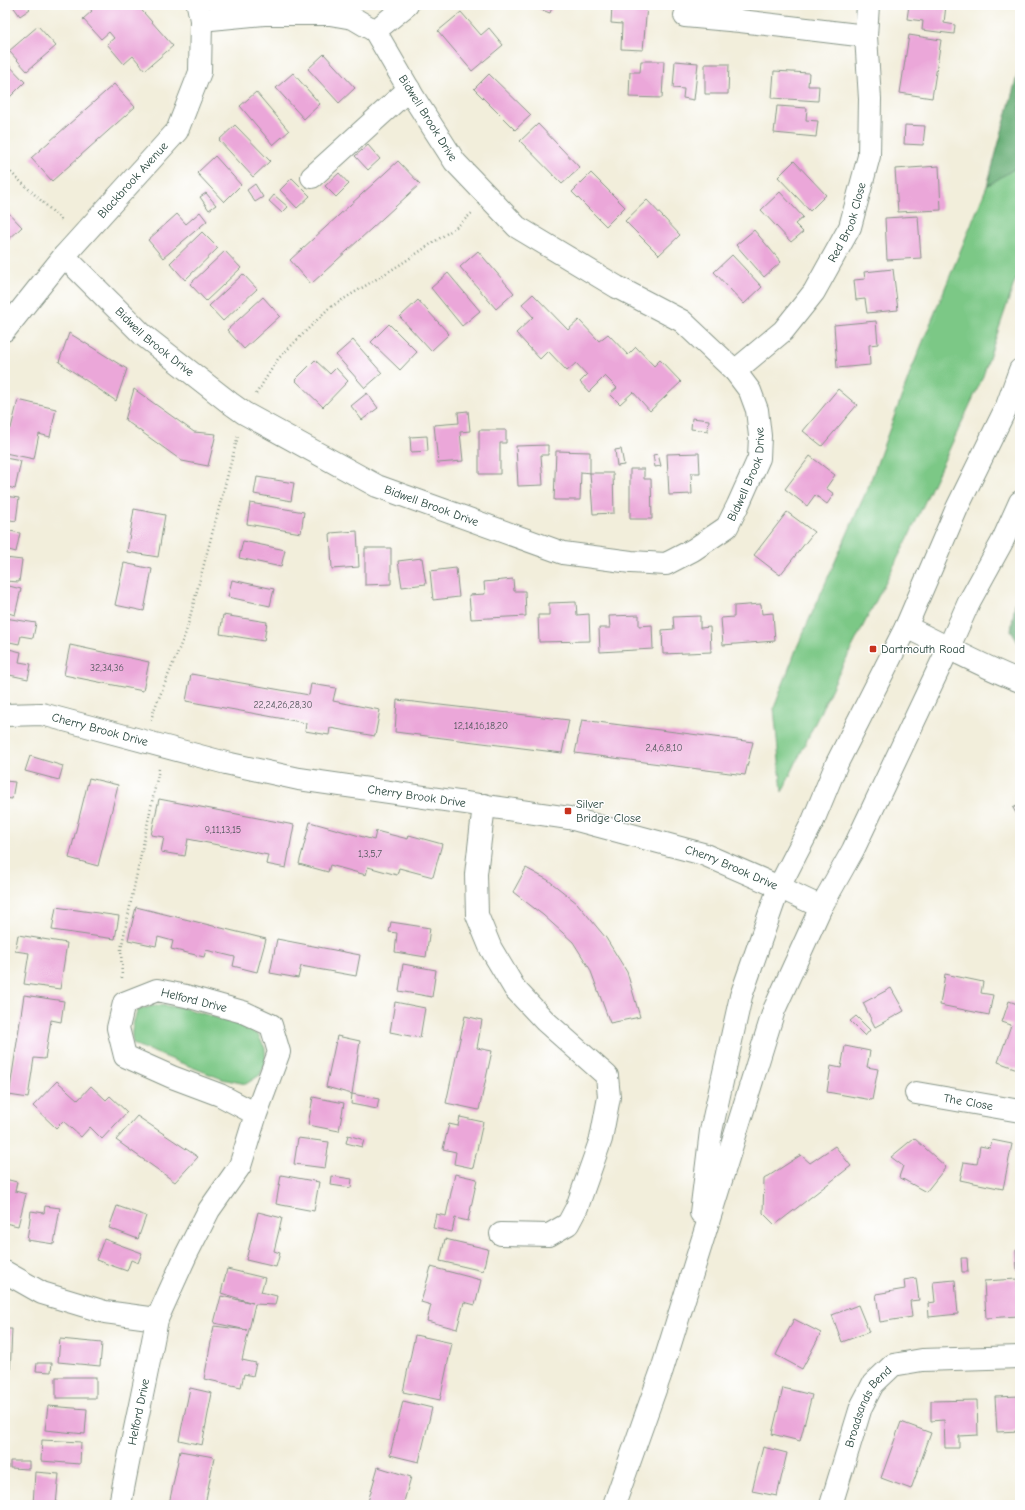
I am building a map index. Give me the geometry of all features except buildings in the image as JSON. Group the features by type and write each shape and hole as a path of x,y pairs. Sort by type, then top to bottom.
{"street":[{"path":"199,13 330,14 353,18 375,30 407,5"},
{"name":"Red Brook Close","path":"735,371 783,331 814,292 850,227 869,156 870,99 866,36 868,5"},
{"name":"Blackbrook Avenue","path":"5,330 64,256 177,131 200,72 199,13"},
{"path":"685,16 866,36"},
{"name":"Bidwell Brook Drive","path":"64,256 143,335 244,413 377,486 563,553 631,562 666,564 693,550 726,527 738,505 759,458 760,436 757,410 750,391 735,371 682,321 617,287 517,227 455,162 375,30"},
{"path":"312,177 409,88"},
{"path":"694,1270 713,1123 741,996 780,887 813,821 837,763 906,627 957,508 1007,406 1020,370"},
{"path":"614,1505 662,1370 774,1010 820,907 853,850 969,602 1002,542 1020,502"},
{"path":"906,627 949,647 990,669 1020,681"},
{"name":"Cherry Brook Drive","path":"5,715 42,714 226,763 299,779 569,818 703,854 780,887 820,907"},
{"path":"484,805 476,874 477,916 491,949 515,989 545,1021 607,1076 609,1097 601,1139 578,1207 568,1224 549,1234 501,1234"},
{"name":"Helford Drive","path":"120,1505 130,1448 148,1373 157,1319 186,1255 209,1210 240,1166 256,1114 279,1052 271,1025 243,1012 186,996 156,990 124,1003"},
{"path":"124,1003 118,1028 125,1056 172,1077 220,1095 256,1114"},
{"name":"The Close","path":"916,1093 1020,1111"},
{"path":"5,1272 42,1293 105,1312 157,1319"},
{"name":"Broadsands Bend","path":"831,1505 861,1407 873,1384 892,1365 922,1360 1020,1357"}],"path":[{"path":"5,167 81,238"},
{"path":"124,1003 121,950 154,792"}],"green space":[{"path":"1020,65 1020,165 987,186"},
{"path":"1020,165 1020,266 982,379 908,538 840,671 782,792 774,708 797,647 869,485 912,368 987,186"},
{"path":"1020,582 1020,646 1011,631 1017,588"},
{"path":"156,1005 181,1007 241,1025 258,1035 265,1048 266,1062 260,1075 246,1084 222,1079 133,1044 132,1027 138,1010"}],"place":[{"name":"Dartmouth Road","path":"873,649"},
{"name":"Silver Bridge Close","path":"568,811"}]}
